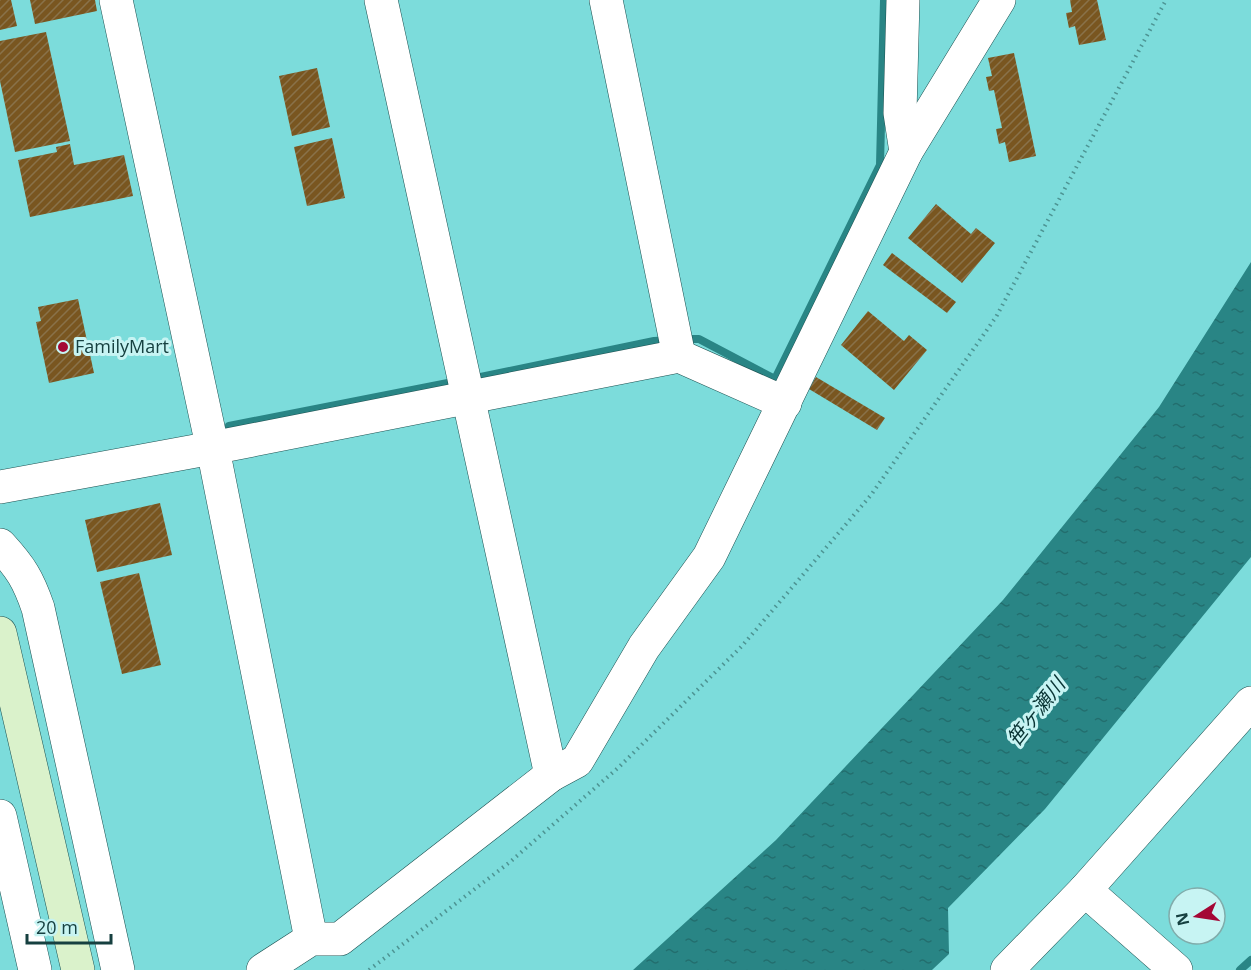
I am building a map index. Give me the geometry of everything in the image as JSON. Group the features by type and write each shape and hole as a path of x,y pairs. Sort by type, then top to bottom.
{"street":[{"path":"116,0 212,448 311,939"},
{"path":"381,0 551,775"},
{"path":"606,0 677,345"},
{"path":"903,0 900,113 906,152"},
{"path":"263,970 311,939 340,939 551,775 577,761 644,647 709,558 906,152 999,0"},
{"path":"0,487 212,448 466,387 677,345 785,402"},
{"path":"0,545 20,566 29,581 39,608 118,970"},
{"path":"0,633 78,970"},
{"path":"1007,970 1085,890 1251,703"},
{"path":"0,816 34,970"},
{"path":"1085,890 1157,964"}],"path":[{"path":"369,970 510,862 619,767 742,646 872,495 996,317 1166,0"}],"water":[{"name":"笹ヶ瀬川","path":"1251,262 1251,557 1045,809 948,908 949,954 932,970 633,970 776,840 1003,600 1159,407"}],"building":[{"path":"0,0 11,0 17,26 0,30"},
{"path":"30,0 95,0 97,11 35,24"},
{"path":"1070,0 1097,0 1106,40 1079,45 1075,26 1069,28 1066,13 1072,12"},
{"path":"46,32 70,141 15,152 0,81 0,41"},
{"path":"1014,53 1036,156 1009,162 1005,142 999,144 996,129 1002,128 994,90 989,91 986,77 992,76 988,58"},
{"path":"317,68 330,127 292,136 279,76"},
{"path":"332,138 345,198 307,206 294,147"},
{"path":"70,144 74,165 124,155 133,196 30,217 18,160 57,152 56,147"},
{"path":"936,204 971,234 976,228 995,243 962,283 908,238"},
{"path":"892,253 956,302 947,313 883,265"},
{"path":"78,299 94,373 49,383 36,322 41,321 38,307"},
{"path":"868,311 904,341 909,335 927,350 894,390 841,345"},
{"path":"816,377 885,418 877,430 809,389"},
{"path":"160,503 172,555 97,572 85,520"},
{"path":"139,573 161,665 122,674 100,582"}],"waterway":[{"path":"683,339 699,339 775,379 880,165 884,0"},
{"path":"471,379 654,341 670,340"},
{"path":"229,426 458,381"},
{"path":"1240,970 1251,960"}],"place":[{"name":"FamilyMart","path":"63,347"}]}
